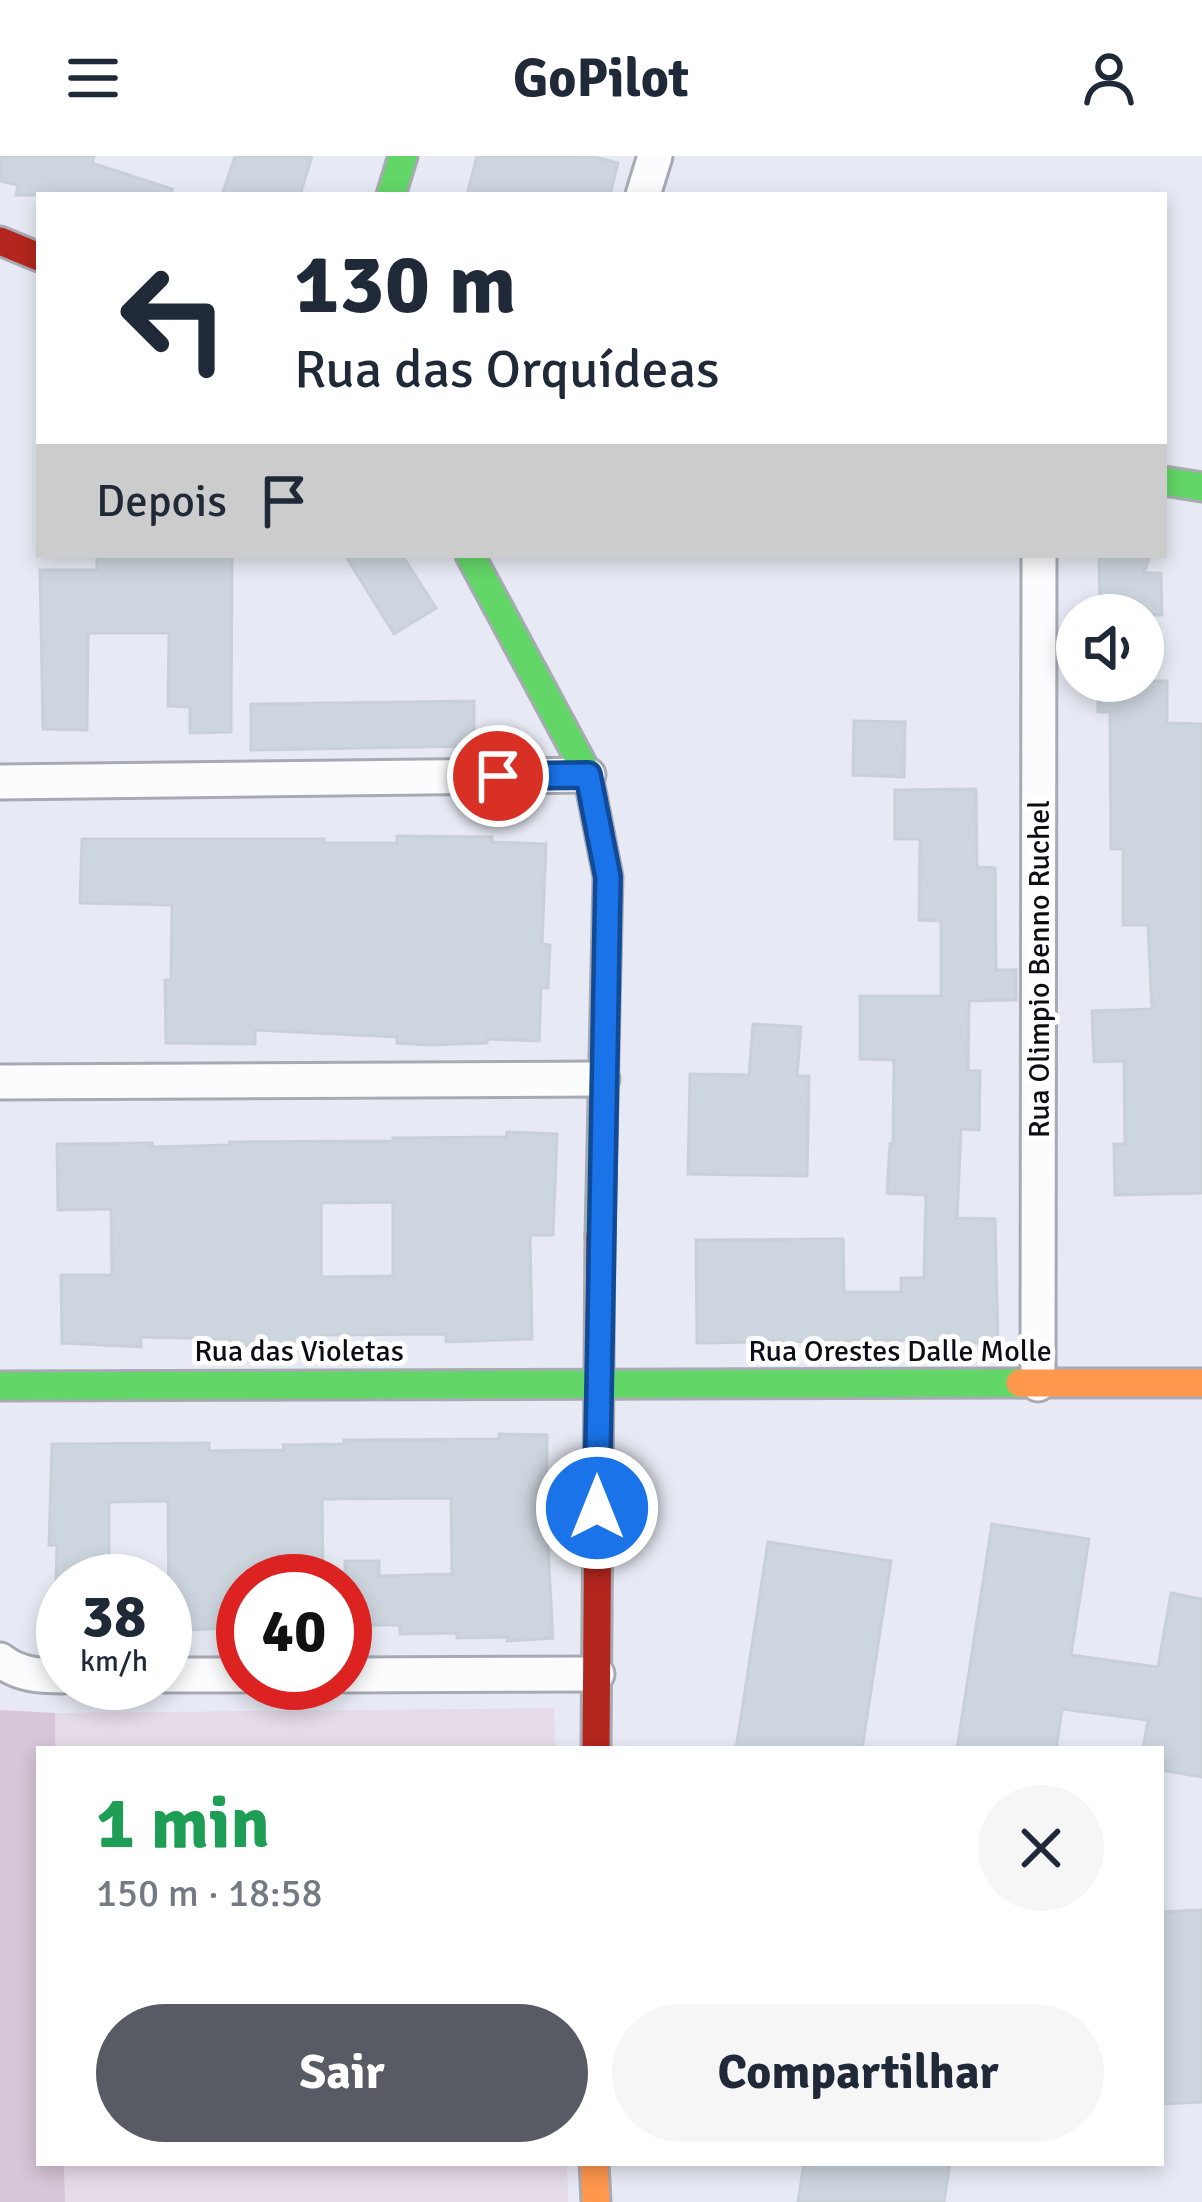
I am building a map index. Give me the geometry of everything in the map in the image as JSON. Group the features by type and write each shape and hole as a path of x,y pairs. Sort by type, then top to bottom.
{"street":[{"path":"392,192 403,156"},
{"path":"644,192 655,156"},
{"path":"0,241 36,256"},
{"path":"1167,481 1202,487"},
{"path":"472,558 588,775 608,877 597,1384 596,1746"},
{"name":"Rua Olimpio Benno Ruchel","path":"1038,1384 1039,558"},
{"path":"0,782 588,775"},
{"path":"0,1082 602,1079"},
{"name":"Rua Orestes Dalle Molle","path":"597,1384 1202,1383"},
{"name":"Rua das Violetas","path":"0,1386 597,1384"},
{"path":"0,1660 36,1675"},
{"path":"372,1675 597,1674"},
{"path":"594,2166 596,2202"}],"shaded area":[{"path":"554,1708 555,1746 55,1746 55,1713"},
{"path":"0,1710 55,1713 55,1746 36,1746 36,2166 64,2166 65,2202 0,2202"},
{"path":"64,2166 567,2166 568,2202 65,2202"}],"building":[{"path":"0,156 94,156 92,163 172,189 16,195 18,185 0,181"},
{"path":"235,156 312,156 301,192 223,192"},
{"path":"477,156 591,156 618,163 611,192 468,192"},
{"path":"97,558 232,558 231,732 190,733 190,707 168,706 169,633 88,633 87,730 43,729 40,570 97,570"},
{"path":"347,558 404,558 436,608 394,634"},
{"path":"1099,558 1149,558 1144,573 1161,573 1162,594 1100,594"},
{"path":"1167,681 1167,723 1202,724 1202,1193 1115,1195 1114,1144 1125,1144 1124,1061 1094,1062 1092,1011 1152,1009 1148,925 1123,925 1123,849 1111,849 1110,712 1098,712 1098,702 1164,702"},
{"path":"474,701 474,746 251,750 251,704"},
{"path":"854,721 905,722 904,777 853,775"},
{"path":"976,789 977,867 995,868 996,970 1016,970 1016,1000 969,1001 968,1071 980,1071 979,1130 961,1129 957,1218 995,1219 998,1344 901,1340 697,1343 696,1240 843,1239 844,1292 901,1292 901,1278 924,1278 926,1195 887,1193 894,1060 860,1059 860,996 941,996 941,921 919,920 920,839 895,839 895,790"},
{"path":"397,836 492,837 492,842 546,844 542,944 550,945 548,988 541,988 539,1041 487,1039 487,1043 429,1045 397,1043 397,1037 255,1030 255,1044 166,1043 165,980 171,980 172,905 80,903 82,839 397,843"},
{"path":"753,1024 801,1027 797,1076 809,1076 807,1176 688,1174 690,1074 749,1075"},
{"path":"507,1132 557,1134 553,1235 530,1235 532,1339 446,1342 446,1334 320,1335 320,1342 230,1346 230,1339 141,1337 141,1347 62,1343 61,1275 112,1275 111,1209 58,1210 57,1144 152,1143 152,1147 506,1137","holes":["393,1202 393,1276 321,1277 321,1203"]},
{"path":"499,1434 547,1435 553,1638 507,1641 507,1637 457,1638 457,1633 400,1634 400,1625 372,1625 372,1561 379,1561 379,1576 452,1574 451,1498 322,1499 323,1554 216,1554 216,1628 192,1630 192,1554 168,1554 168,1501 109,1502 109,1554 57,1554 57,1545 49,1545 52,1444 209,1443 209,1451 284,1450 283,1445 344,1444 344,1440 499,1439"},
{"path":"992,1524 1089,1539 1071,1655 1158,1667 1171,1593 1202,1599 1202,1777 1164,1771 1164,1746 1144,1746 1148,1720 1062,1709 1056,1746 957,1746"},
{"path":"768,1542 891,1561 862,1746 736,1746"},
{"path":"1202,1910 1202,2102 1164,2104 1164,1912"},
{"path":"804,2166 950,2166 944,2202 798,2202"}],"traffic: fast":[{"path":"392,192 403,156"},
{"path":"1167,481 1202,487"},
{"path":"472,558 588,775 608,877 600,1235"},
{"path":"0,1386 1020,1383"}],"traffic: slow":[{"path":"1020,1383 1202,1383"},
{"path":"594,2166 596,2202"}],"traffic: jam":[{"path":"0,241 36,256"},
{"path":"596,1746 600,1235"}],"route":[{"path":"498,776 588,775 608,877 597,1508"}]}
